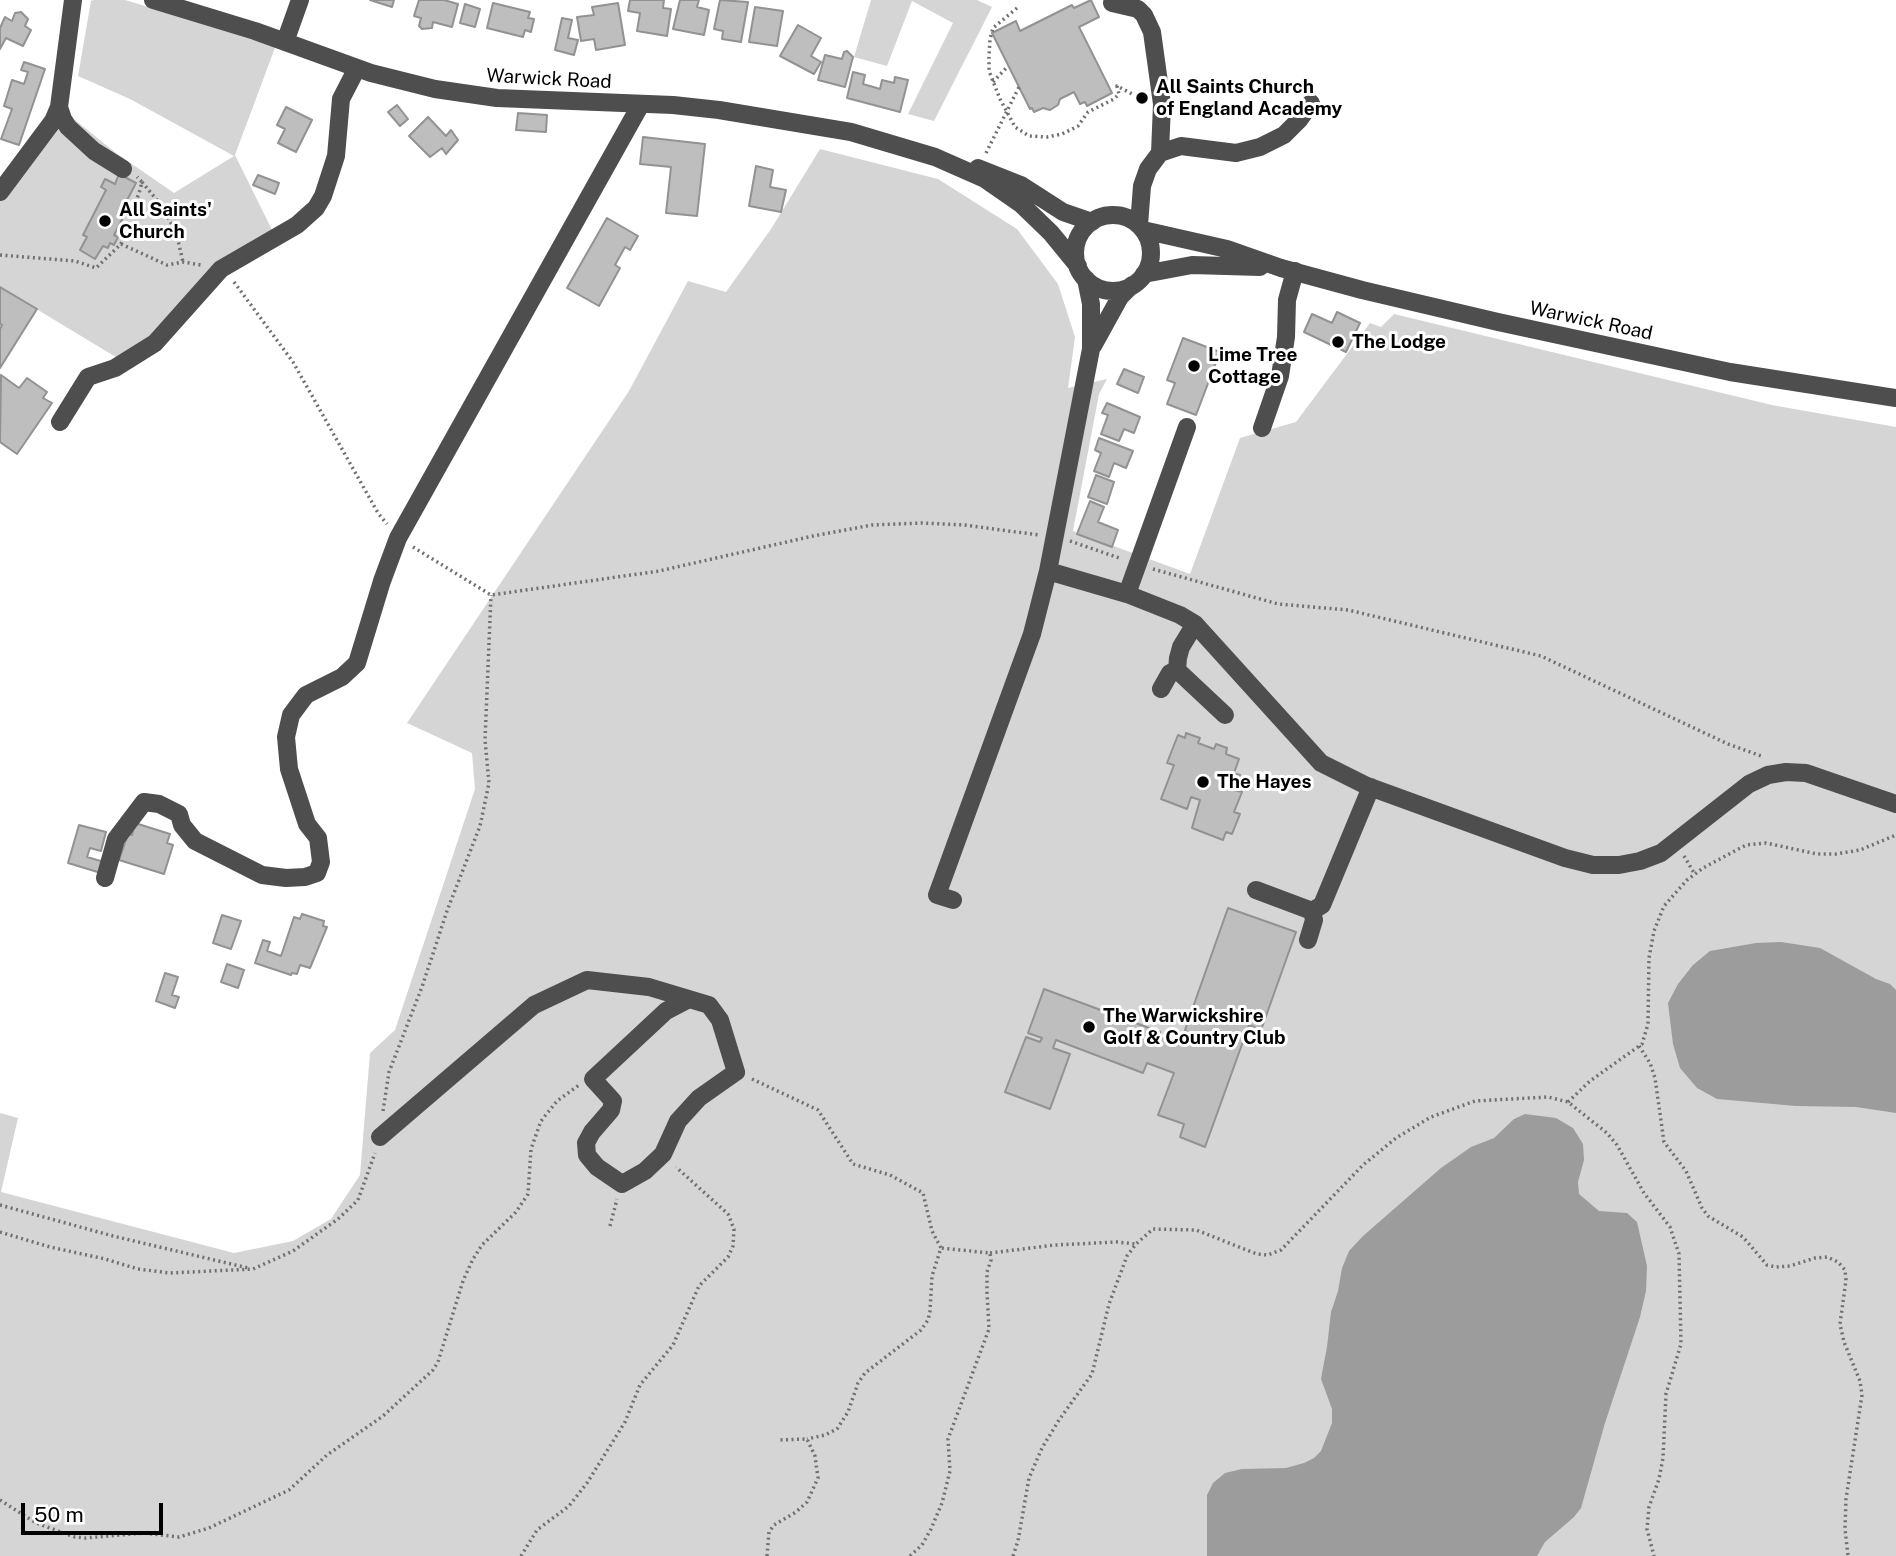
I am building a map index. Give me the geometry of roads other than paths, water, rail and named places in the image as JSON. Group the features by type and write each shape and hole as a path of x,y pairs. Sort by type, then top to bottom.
{"street":[{"path":"0,192 53,121 60,107 73,0"},
{"name":"Warwick Road","path":"153,0 401,82 470,95 748,113 837,130 951,163 979,168 1021,184 1063,212 1099,219"},
{"path":"285,42 300,0"},
{"path":"1112,3 1138,9 1148,22 1152,32 1162,104 1160,153 1148,169 1142,186 1141,227"},
{"path":"60,422 88,377 115,368 155,343 221,269 298,225 316,208 336,156 341,99 357,68"},
{"path":"1160,153 1181,146 1236,153 1260,147 1290,130 1306,113 1311,103"},
{"path":"106,878 116,839 144,802 159,804 179,814 182,825 195,841 262,875 286,878 317,873 321,862 318,838 307,824 289,769 286,737 291,715 306,695 342,677 357,663 398,538 641,104"},
{"path":"60,107 68,127 94,151 123,169"},
{"name":"Warwick Road","path":"951,163 985,179 1021,205 1051,233 1082,272"},
{"path":"953,900 937,895 1032,634 1048,571 1091,349 1091,304 1076,253 1077,241 1083,231 1121,206 1142,186"},
{"path":"1091,349 1120,297 1138,279 1151,253 1148,237 1141,227 1124,216 1099,219"},
{"name":"Warwick Road","path":"1141,227 1227,249 1288,270 1498,322 1689,364 1896,398"},
{"name":"Warwick Road","path":"1138,279 1192,265 1288,270"},
{"path":"1262,428 1280,376 1286,337 1288,270"},
{"path":"1082,272 1096,286 1110,290 1120,290 1138,279"},
{"path":"1127,594 1187,426"},
{"path":"1048,571 1127,594 1180,615 1195,624 1321,762 1371,788 1578,863 1606,866 1640,861 1661,853 1749,784 1768,775 1806,773 1896,804"},
{"path":"1177,670 1181,647 1195,624"},
{"path":"1161,689 1170,673 1177,670"},
{"path":"1177,670 1225,715"},
{"path":"1312,911 1322,905 1371,788"},
{"path":"1256,890 1312,911"},
{"path":"1308,940 1314,920 1312,911"},
{"path":"380,1137 534,1005 587,980 649,987 689,999 709,1005 720,1020 736,1072 699,1098 678,1121 663,1154 645,1171 622,1184 597,1167 587,1155 586,1143 611,1110 613,1101 593,1079 666,1011 689,999"}],"place":[{"name":"All Saints Church of England Academy","path":"1142,98"},
{"name":"All Saints' Church","path":"105,221"},
{"name":"The Lodge","path":"1338,342"},
{"name":"Lime Tree Cottage","path":"1194,366"},
{"name":"The Hayes","path":"1203,782"},
{"name":"The Warwickshire Golf & Country Club","path":"1089,1027"}]}
